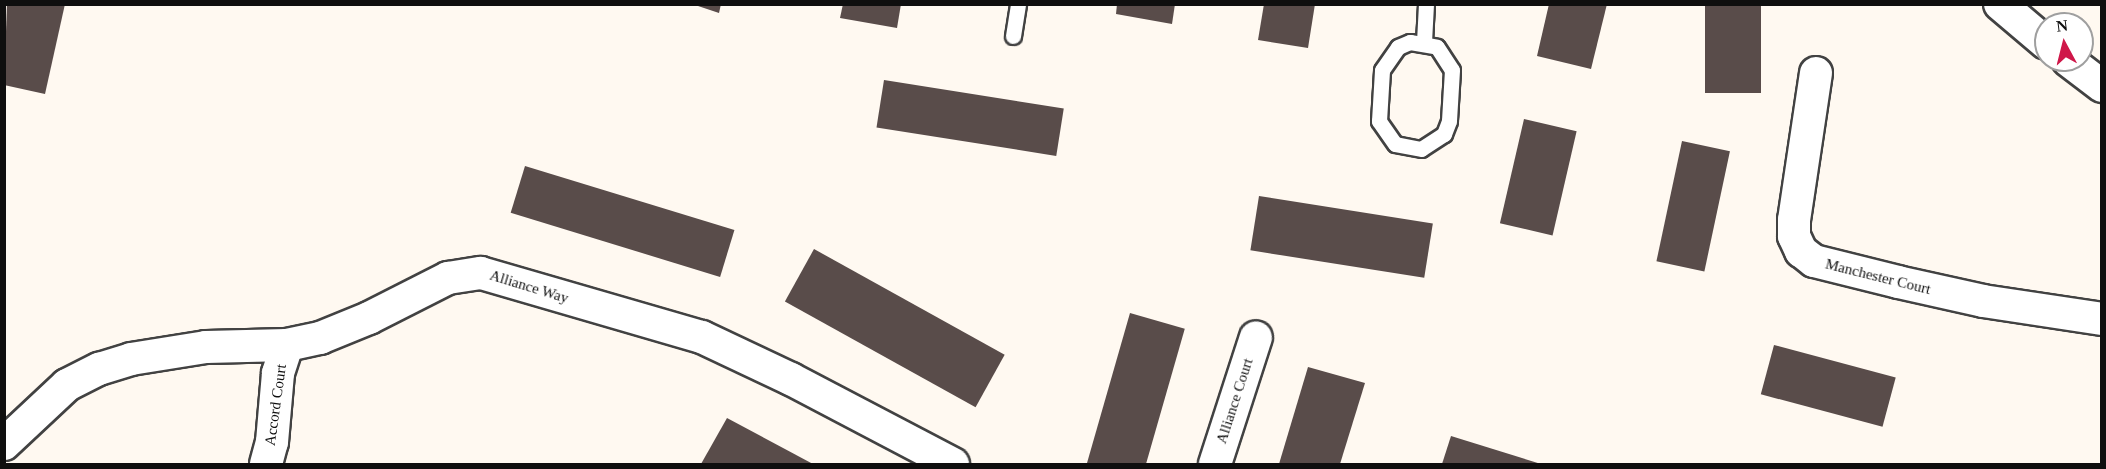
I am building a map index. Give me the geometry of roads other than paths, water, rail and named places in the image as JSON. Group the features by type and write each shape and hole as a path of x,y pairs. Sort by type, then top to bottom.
{"street":[{"path":"2000,4 2034,33"},
{"path":"2084,72 2102,86"},
{"name":"Manchester Court","path":"1816,73 1794,220 1794,236 1801,251 1814,261 1898,282 1983,301 2102,319"},
{"name":"Alliance Way","path":"4,444 67,385 99,369 131,359 206,347 287,345 320,338 369,318 448,278 482,273 702,337 791,379 953,465"},
{"name":"Alliance Court","path":"1215,465 1256,337"},
{"name":"Accord Court","path":"266,465 272,442 278,373 287,345"}],"lane":[{"path":"1013,36 1018,4"},
{"path":"1424,42 1426,4"},
{"path":"1424,42 1437,47 1452,70 1449,121 1434,143 1407,148 1390,139 1380,122 1382,70 1398,47 1424,42"}]}
